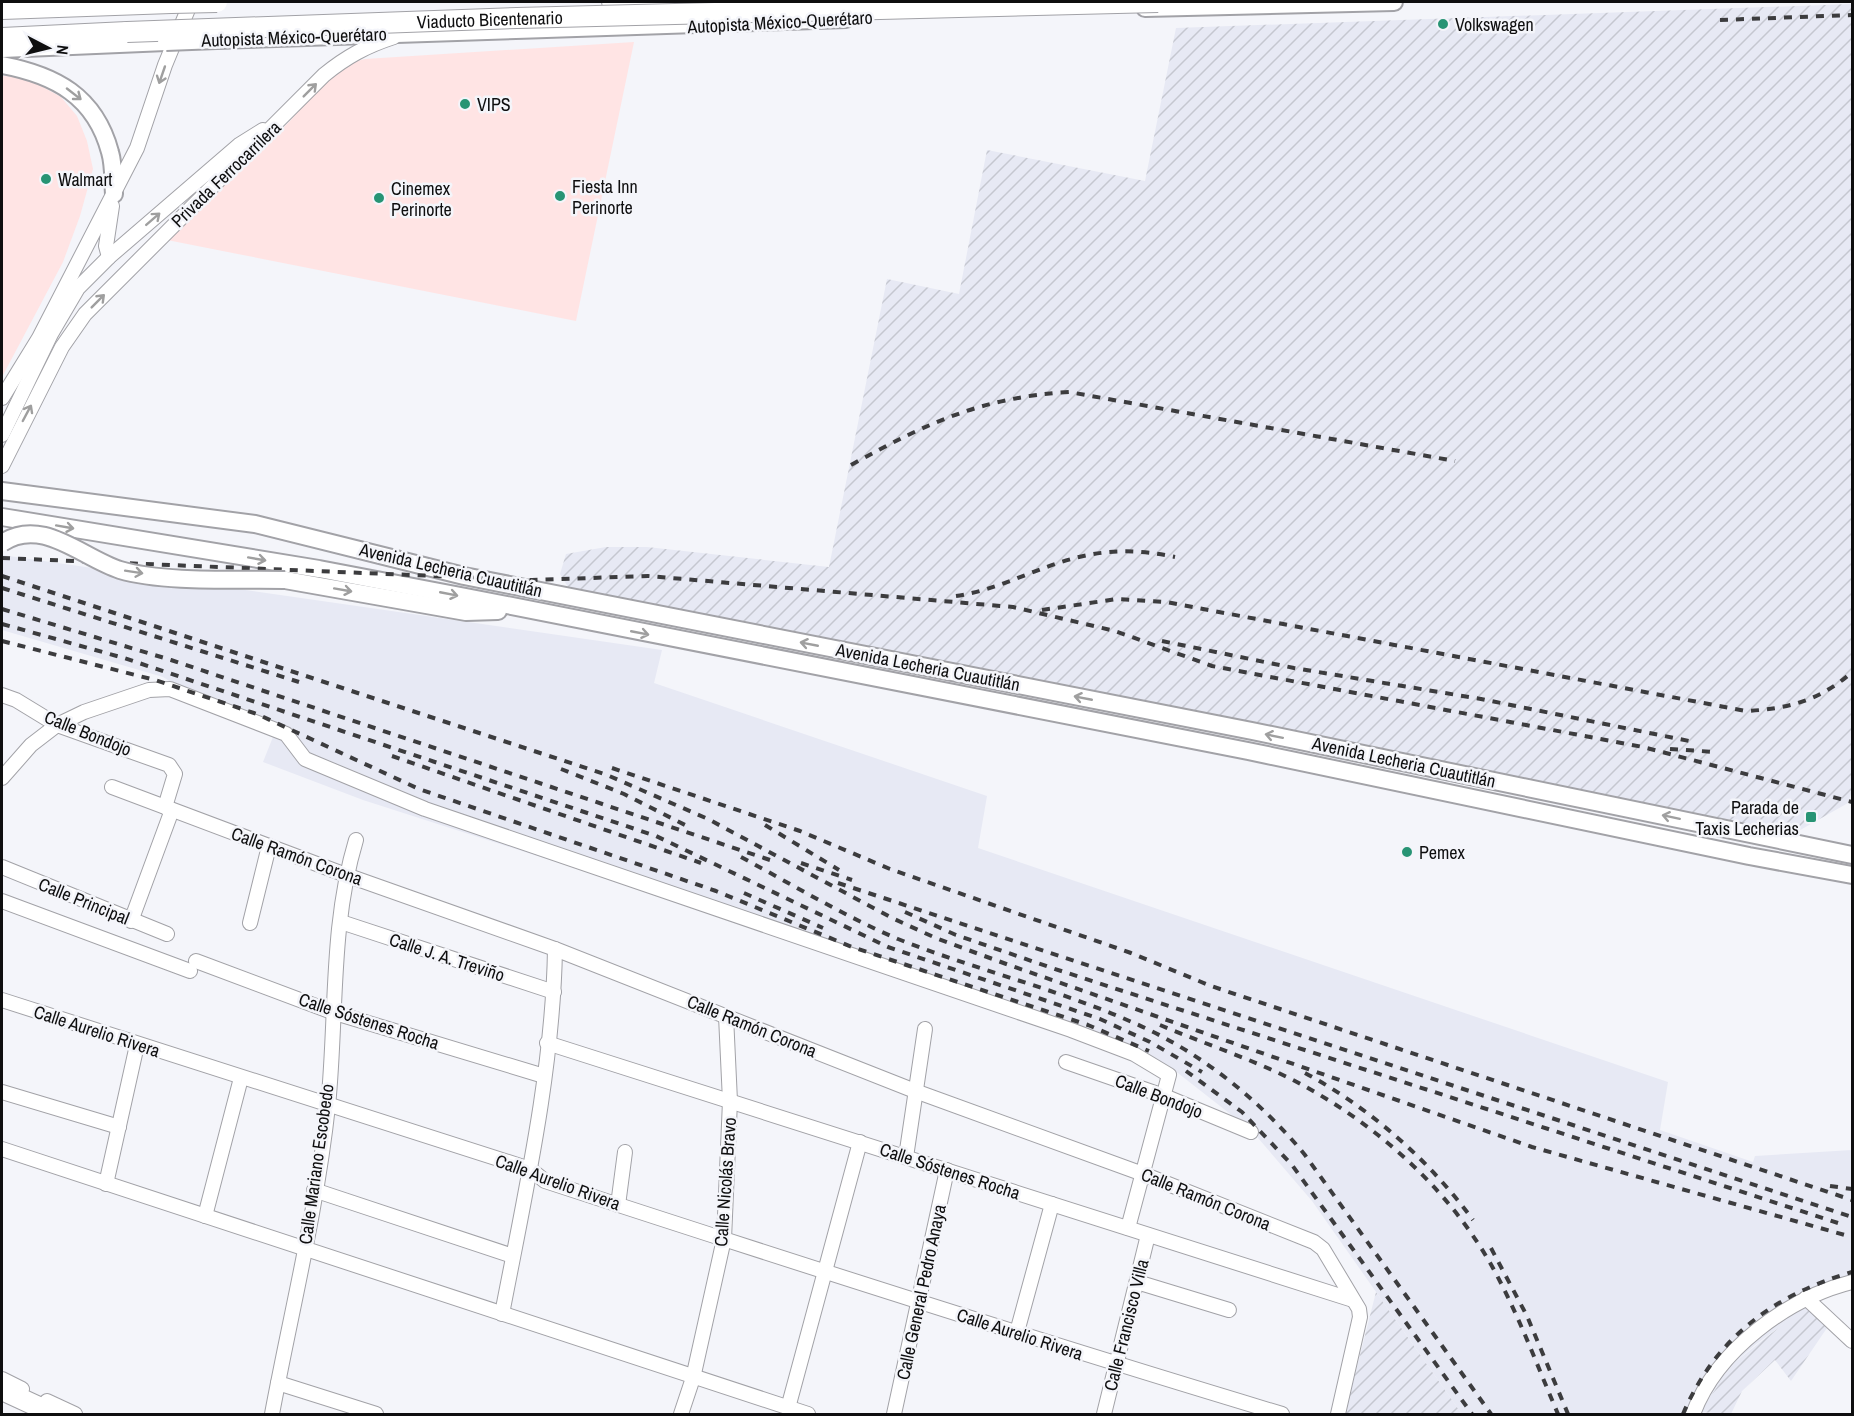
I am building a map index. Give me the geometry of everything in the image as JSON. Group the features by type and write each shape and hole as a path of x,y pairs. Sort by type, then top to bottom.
{"highway":[{"path":"2,9 217,2"},
{"path":"612,2 816,20"},
{"path":"1102,6 1150,2"},
{"name":"Viaducto Bicentenario","path":"2,38 516,18 1102,6 1158,2"},
{"path":"2,1390 54,1414"}],"main road":[{"name":"Autopista México-Querétaro","path":"2,49 413,31 681,27 1102,6 1394,2"},
{"path":"2,65 51,78 80,98 100,125 111,154 114,194"},
{"name":"Avenida Lecheria Cuautitlán","path":"2,490 255,524 464,576 1252,731 1852,854"},
{"name":"Avenida Lecheria Cuautitlán","path":"2,516 319,569 1248,751 1749,856 1849,874"},
{"path":"2,543 11,537 35,534 55,538 108,565 133,572 285,580 466,612 525,610"},
{"path":"1248,751 1252,731"},
{"path":"1849,874 1852,854"}],"street":[{"path":"2,398 39,338 137,148 165,65 191,2"},
{"name":"Privada Ferrocarrilera","path":"2,466 62,347 85,314 286,117 324,75 345,58 371,44 413,31"},
{"path":"2,435 51,334 78,288 109,257 239,145 286,117"},
{"path":"109,257 106,246 114,194"},
{"path":"2,778 31,745 57,725 84,712 149,690 170,689 286,734 305,759 425,809 1071,1030 1134,1054 1170,1075 1128,1228"},
{"name":"Calle Bondojo","path":"2,695 16,700 57,725 170,765 174,770 168,808"},
{"name":"Calle Ramón Corona","path":"112,787 346,875 555,949 915,1091 1143,1174 1314,1242 1323,1249 1356,1305"},
{"path":"131,921 168,808"},
{"name":"Calle Mariano Escobedo","path":"272,1414 304,1249 328,1106 332,1012 340,922 346,875 356,840"},
{"path":"250,923 269,846"},
{"name":"Calle Principal","path":"2,867 166,934"},
{"name":"Calle Sóstenes Rocha","path":"2,901 332,1012 544,1076"},
{"name":"Calle J. A. Treviño","path":"340,922 554,992"},
{"path":"502,1314 530,1169 544,1076 554,992 555,949"},
{"name":"Calle Aurelio Rivera","path":"2,1000 530,1169 545,1181 723,1239 1115,1364 1282,1414"},
{"name":"Calle Nicolás Bravo","path":"681,1414 693,1378 723,1239 730,1101 726,1016"},
{"path":"906,1157 925,1029"},
{"name":"Calle Sóstenes Rocha","path":"547,1043 1128,1228 1356,1305"},
{"path":"106,1184 137,1045"},
{"name":"Calle Bondojo","path":"1066,1062 1164,1096 1251,1132"},
{"path":"205,1216 241,1078"},
{"path":"2,1092 119,1126"},
{"path":"788,1408 860,1142"},
{"path":"2,1149 808,1414"},
{"path":"618,1205 625,1152"},
{"name":"Calle General Pedro Anaya","path":"894,1414 947,1170"},
{"path":"314,1190 513,1256"},
{"path":"1017,1332 1052,1204"},
{"name":"Calle Francisco Villa","path":"1104,1414 1148,1235"},
{"path":"1137,1282 1229,1310"},
{"path":"1693,1414 1712,1380 1756,1331 1806,1298 1852,1282"},
{"path":"1806,1298 1852,1341"},
{"path":"1338,1414 1360,1317 1356,1305"},
{"path":"2,1379 75,1414"},
{"path":"278,1383 376,1414"}],"shaded area":[{"path":"1852,4 1852,791 1848,803 1795,833 568,587 560,574 566,554 606,547 647,547 829,567 887,279 959,294 987,150 1145,181 1176,28"},
{"path":"634,42 576,321 162,239 262,149 290,121 318,87 353,62 365,59"},
{"name":"Walmart","path":"2,76 25,77 61,97 77,116 87,141 93,169 80,216 63,262 2,377"},
{"path":"2,555 662,650 654,683 987,796 978,848 1668,1082 1660,1130 1753,1162 1755,1156 1852,1150 1852,1289 1824,1294 1755,1345 1734,1363 1698,1414 1462,1414 1312,1201 1252,1131 1174,1070 1079,1030 363,800 263,762 273,737 214,709 163,677 2,630"},
{"path":"1376,1292 1462,1414 1345,1414"},
{"path":"1807,1305 1829,1325 1791,1381 1775,1360 1742,1391 1731,1414 1699,1412 1734,1363"}],"railway":[{"path":"1720,20 1852,15"},
{"path":"851,465 930,425 981,406 1038,395 1069,392 1455,461"},
{"path":"956,596 987,589 1063,561 1091,554 1127,551 1175,557"},
{"path":"2,558 532,580 648,576 1013,607 1115,631 1212,666 1643,747 1852,802"},
{"path":"2,576 607,775 708,819 892,918 938,939 1009,965 1532,1147 1852,1237"},
{"path":"2,588 299,682"},
{"path":"1042,610 1117,599 1166,602 1746,711 1776,708 1803,701 1828,690 1852,672"},
{"path":"2,609 171,660 773,861"},
{"path":"2,624 124,658 656,836 888,947 1100,1019 1150,1042 1202,1072"},
{"path":"2,641 155,680 257,714 419,789 716,891 852,947 1088,1025 1149,1051"},
{"path":"1162,641 1294,668 1481,699 1689,741"},
{"path":"1670,749 1715,752"},
{"path":"392,756 701,863"},
{"path":"612,768 800,831 890,869 1131,953 1211,986 1852,1200"},
{"path":"561,769 624,794 689,827"},
{"path":"765,825 839,870"},
{"path":"741,857 838,910 898,939 1076,1000 1134,1023 1182,1048 1227,1079 1268,1115 1305,1155 1491,1414"},
{"path":"801,863 852,880"},
{"path":"838,883 1852,1217"},
{"path":"744,893 823,928"},
{"path":"905,912 956,935 1052,968 1838,1223"},
{"path":"1160,1025 1279,1073 1324,1097 1379,1136 1428,1181 1451,1206 1489,1261 1517,1317 1558,1414"},
{"path":"1186,1071 1242,1112 1292,1165 1472,1414"},
{"path":"1305,1073 1352,1102 1397,1137 1418,1156 1473,1220"},
{"path":"1830,1186 1852,1189"},
{"path":"1491,1248 1527,1316 1568,1414"},
{"path":"1683,1414 1712,1363 1730,1341 1751,1323 1797,1293 1852,1272"}],"place":[{"name":"Volkswagen","path":"1443,24"},
{"name":"VIPS","path":"465,104"},
{"name":"Walmart","path":"46,179"},
{"name":"Fiesta Inn Perinorte","path":"560,196"},
{"name":"Cinemex Perinorte","path":"379,198"},
{"name":"Parada de Taxis Lecherias","path":"1811,817"},
{"name":"Pemex","path":"1407,852"}]}
